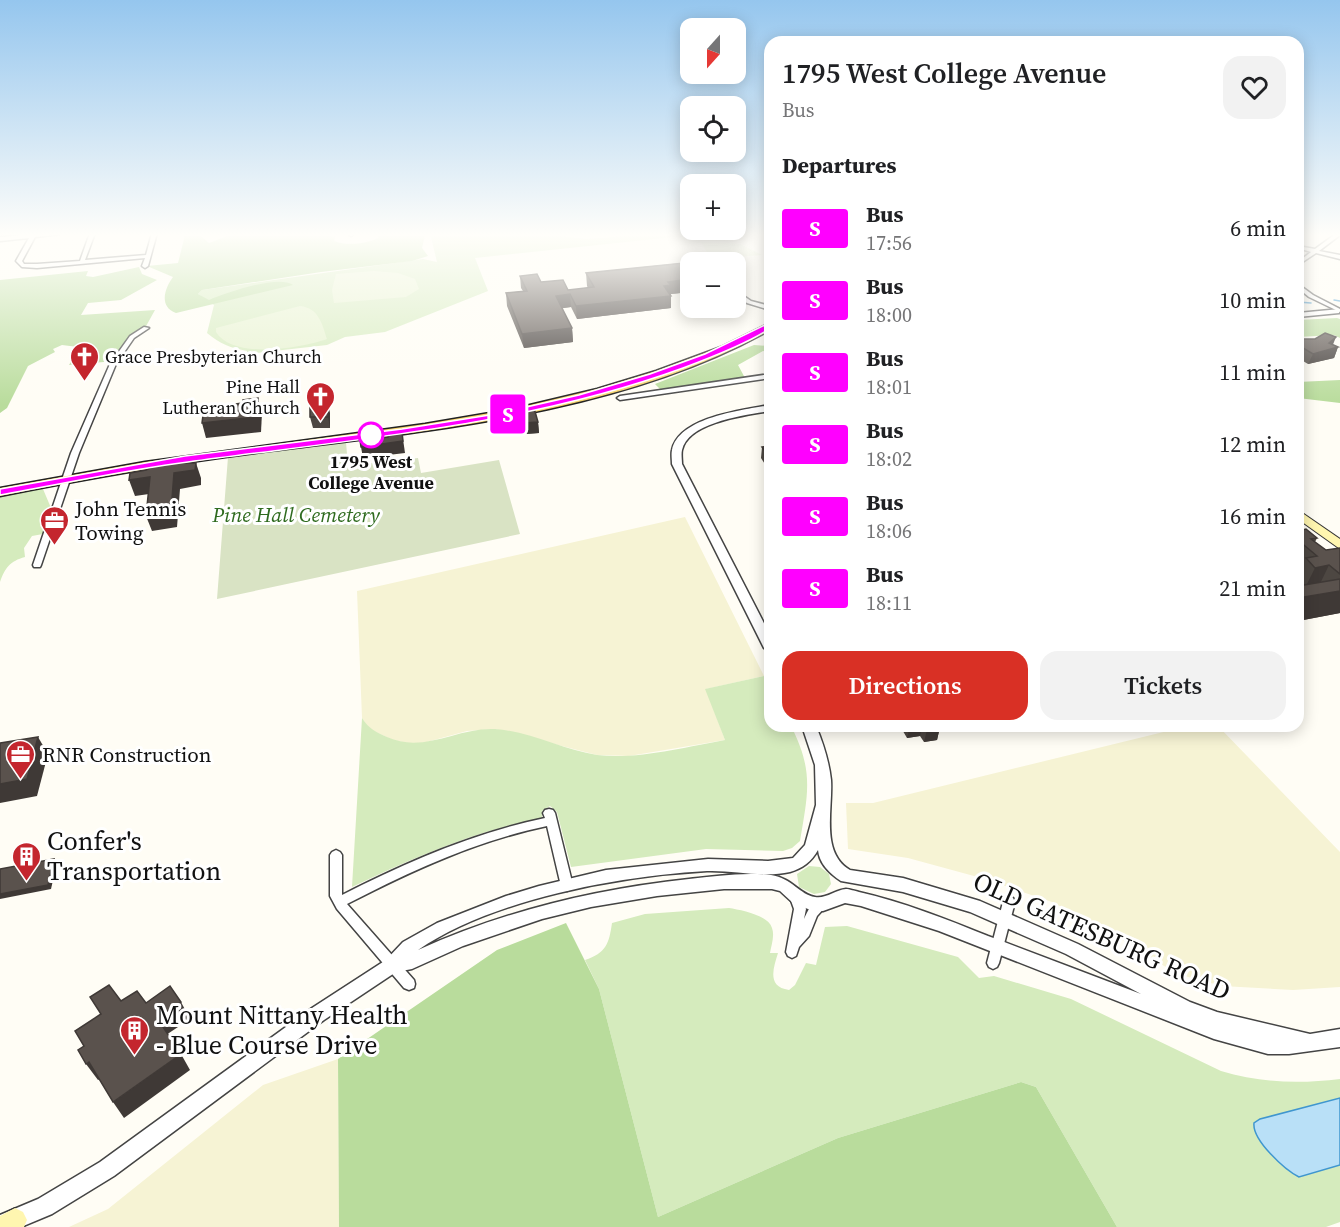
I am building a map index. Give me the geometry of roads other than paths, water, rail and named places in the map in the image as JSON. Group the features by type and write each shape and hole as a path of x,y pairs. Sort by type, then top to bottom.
{"main road":[{"path":"0,492 185,459 408,431 496,417 582,397 652,376 708,356 764,329"},
{"path":"1304,518 1340,545"}],"street":[{"path":"1304,291 1339,311"},
{"path":"746,298 764,304"},
{"path":"1304,314 1339,311"},
{"path":"37,565 58,496 113,364 125,345 146,327"},
{"path":"620,398 764,377"},
{"path":"764,409 717,419 698,426 680,442 676,459 764,636"},
{"path":"49,482 58,496"},
{"path":"811,732 823,774 822,820 825,852 842,886 829,901 813,913 806,935 794,948 794,931 800,909 788,876 797,862 809,854 822,820"},
{"path":"339,902 454,848 550,817 567,886"},
{"path":"336,855 336,896 339,902 409,984"},
{"name":"OLD GATESBURG ROAD","path":"6,1224 45,1207 107,1169 318,1014 392,965 402,951 454,923 504,903 567,886 679,867 730,864 781,867 816,859 854,878 925,890 1007,910 1072,949 1185,1009 1226,1023 1309,1041"},
{"name":"OLD GATESBURG ROAD","path":"392,965 412,961 458,940 507,922 622,894 692,885 750,881 778,883 808,903 829,901 845,896 942,925 995,954 1214,1031 1268,1045 1289,1045 1340,1038"},
{"path":"995,954 1007,910"}],"water":[{"path":"1340,1098 1340,1165 1299,1177 1270,1154 1258,1138 1254,1123 1260,1119"}],"waterway":[{"path":"1334,300 1340,301"},
{"path":"1304,302 1311,303"}],"place":[{"name":"Grace Presbyterian Church","path":"84,382"},
{"name":"Pine Hall Lutheran Church","path":"321,422"},
{"name":"1795 West College Avenue","path":"371,435"},
{"name":"John Tennis Towing","path":"54,546"},
{"name":"RNR Construction","path":"21,780"},
{"name":"Confer's Transportation","path":"26,882"},
{"name":"Mount Nittany Health - Blue Course Drive","path":"135,1056"}],"park label":[{"name":"Pine Hall Cemetery","path":"296,514"}]}
